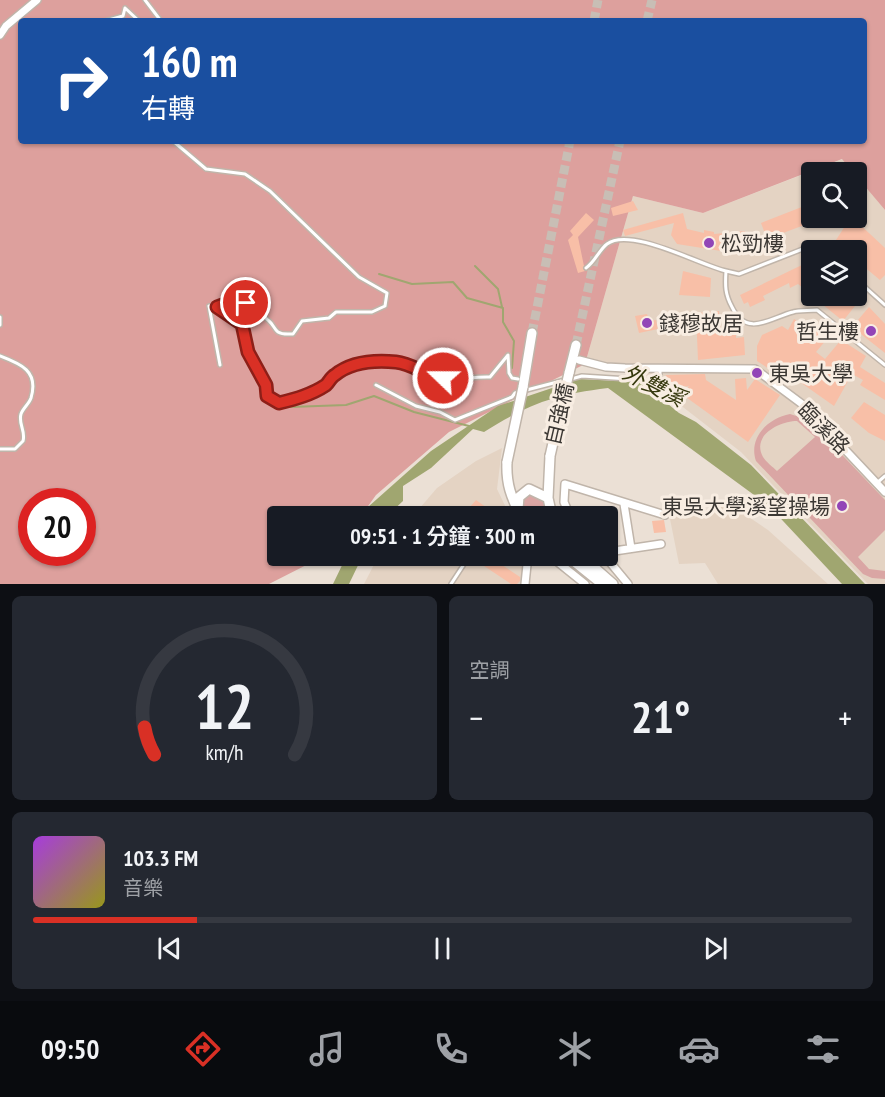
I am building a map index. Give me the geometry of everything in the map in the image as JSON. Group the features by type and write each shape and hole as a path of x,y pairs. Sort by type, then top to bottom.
{"main road":[{"name":"自強橋","path":"517,506 506,480 507,462 520,383 532,333"},
{"name":"自強橋","path":"550,506 548,498 550,456 576,345"},
{"path":"520,506 519,497 529,489 548,498"},
{"path":"580,566 602,584"},
{"path":"593,566 613,584"}],"street":[{"path":"0,35 6,26 38,0"},
{"name":"臨溪路","path":"579,360 606,367 755,369 802,404 885,492"},
{"path":"566,506 565,484 665,515"},
{"path":"624,504 631,548"},
{"path":"618,550 661,544"},
{"path":"525,584 527,566"},
{"path":"563,566 585,584"},
{"path":"613,566 628,584"}],"lane":[{"path":"145,0 158,18"},
{"path":"116,18 123,16 125,8 136,18"},
{"path":"177,144 206,169 245,174 270,191 360,277 387,293 386,306 372,312 336,312 329,318 302,321 293,334 284,335 276,331 270,321 246,303 233,301 217,307"},
{"path":"586,268 608,243 616,241 665,247 713,268 739,274 801,250"},
{"path":"726,271 724,292 737,317 748,323 764,324 794,312 817,310 885,364"},
{"path":"867,289 885,305"},
{"path":"220,365 215,327 209,306 217,307 242,324 248,352 266,385 267,396 279,403 303,397 327,384 333,375 352,365 367,362 413,365 429,377 458,380 471,376 490,377 508,355 509,373 520,383"},
{"path":"0,317 0,325"},
{"path":"0,356 24,365 32,378 33,386 31,398 20,416 23,441 15,449 0,449"},
{"path":"376,385 416,406 440,412 455,420 512,397 515,393 582,376 660,381 660,368"},
{"path":"877,483 885,476"},
{"path":"451,584 463,566"}],"shaded area":[{"path":"0,0 885,0 885,210 867,189 867,162 845,162 842,159 834,162 801,162 801,175 703,213 633,196 585,364 449,432 376,495 368,506 267,506 267,566 304,566 269,584 0,584"},
{"name":"東吳大學","path":"801,175 801,228 867,228 867,188 885,210 885,584 868,584 741,452 648,380 611,367 585,364 633,196 703,213"},
{"name":"外雙溪","path":"579,379 641,382 679,413 696,422 751,465 865,584 842,584 769,506 608,388 557,397 529,407 484,432 473,429 431,468 403,486 403,501 398,506 369,506 431,451 498,406"},
{"path":"790,414 809,420 885,500 885,530 858,557 869,569 885,571 885,579 872,578 863,574 756,461 754,453 757,437 767,425","holes":["797,421 815,437 777,471 764,459 760,449 761,442 769,431 790,422"]},
{"path":"502,448 497,489 505,506 422,506 437,488 476,461"},
{"path":"528,491 543,498 545,506 524,506 521,502"},
{"path":"731,505 768,530 828,584 718,584 705,563 679,564 669,514 706,517 714,508"},
{"path":"342,566 358,566 349,584 333,584"},
{"path":"373,566 524,566 522,584 364,584"}],"building":[{"path":"633,201 638,210 613,216 611,208"},
{"path":"801,207 801,226 767,239 761,223"},
{"path":"586,213 594,220 578,237 585,271 578,273 568,240 573,235 570,231"},
{"name":"松勁樓","path":"683,213 687,229 704,233 704,230 714,232 714,234 745,231 740,254 677,244 671,235 674,223 625,236 623,230"},
{"path":"844,228 864,228 885,248 885,275 880,280 867,269 867,240 836,240"},
{"path":"801,265 801,286 798,284 790,288 789,283 763,296 765,300 750,307 748,302 744,304 740,295"},
{"path":"683,271 711,278 710,297 679,295"},
{"path":"824,306 855,306 843,321"},
{"name":"哲生樓","path":"869,307 885,324 885,353 852,327"},
{"path":"719,311 721,334 736,334 736,338 744,337 745,355 698,360 696,313"},
{"name":"錢穆故居","path":"647,314 649,321 656,320 658,329 639,333 635,316"},
{"path":"794,319 808,328 814,321 832,333 816,352 825,359 841,340 866,356 860,367 885,383 885,400 860,385 863,380 852,374 834,406 790,375 786,380 757,361 757,346 762,335 782,326 788,330"},
{"path":"705,374 706,380 736,400 735,379 746,378 747,390 755,379 780,395 748,442 683,395 689,386 668,390 664,388 666,375"},
{"path":"864,402 885,415 885,441 869,433 851,418"},
{"path":"476,500 484,506 471,506"},
{"path":"664,520 666,532 654,533 652,521"},
{"path":"484,566 504,566 520,577 517,584 511,584"}],"waterway":[{"path":"475,266 498,289 502,307"},
{"path":"379,274 412,284 453,282 467,298 503,308 503,322 514,341 512,368"},
{"path":"290,407 346,405 374,396 414,412 469,426"}],"tunnel":[{"path":"595,18 598,0"},
{"path":"648,18 652,0"},
{"path":"532,333 569,144"},
{"path":"576,345 619,144"}],"place":[{"name":"松勁樓","path":"709,243"},
{"name":"錢穆故居","path":"647,323"},
{"name":"哲生樓","path":"871,331"},
{"name":"東吳大學","path":"757,373"},
{"name":"東吳大學溪望操場","path":"842,506"}],"route":[{"path":"246,303 233,301 217,307 242,324 248,352 266,385 267,396 279,403 303,397 327,384 333,375 352,365 367,362 396,362 413,365 429,377 443,378"}]}
